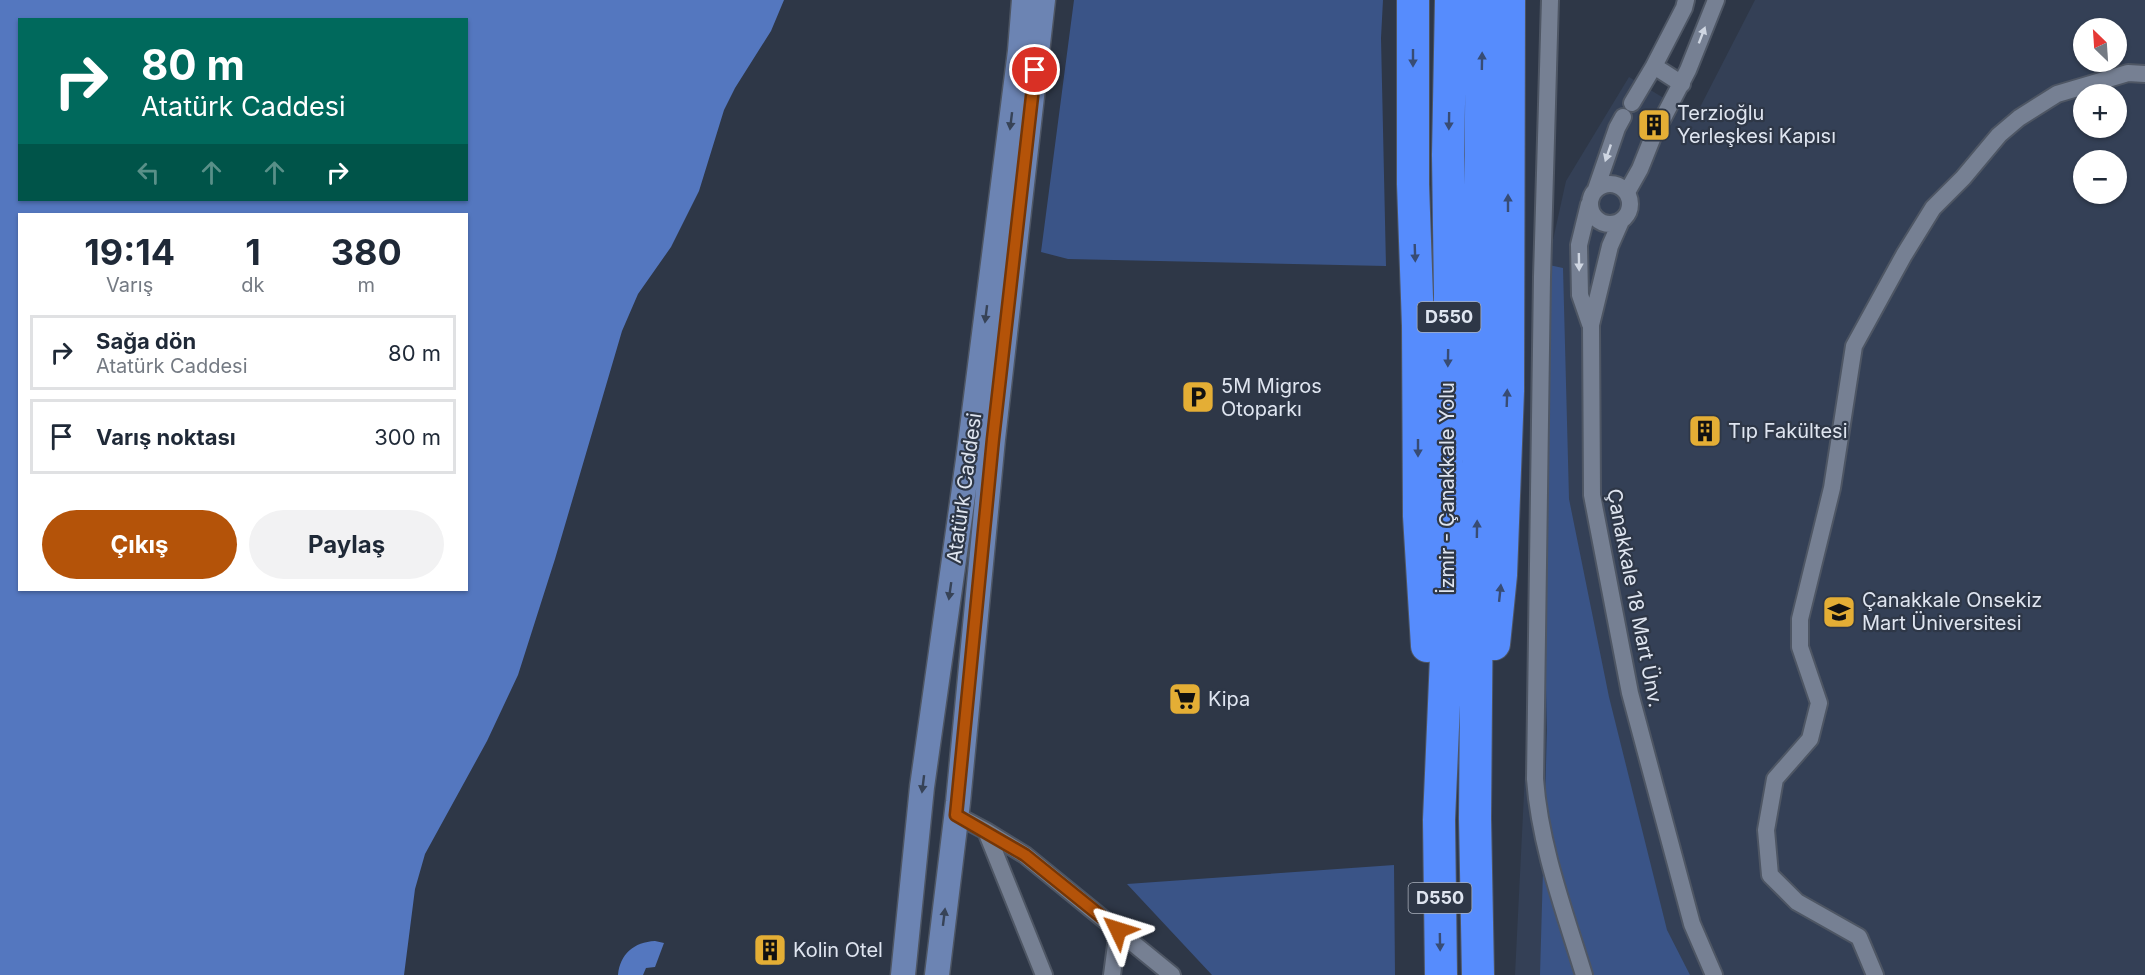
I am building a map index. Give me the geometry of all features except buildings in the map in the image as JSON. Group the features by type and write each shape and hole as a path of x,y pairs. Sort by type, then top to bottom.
{"highway":[{"path":"1413,0 1413,184 1418,326 1419,516 1439,820"},
{"name":"İzmir - Çanakkale Yolu","path":"1451,0 1448,155 1450,294 1446,461 1475,818"},
{"name":"İzmir - Çanakkale Yolu","path":"1441,975 1439,820 1461,632 1482,0"},
{"path":"1475,818 1501,575 1508,391 1509,0"},
{"name":"D550","path":"1475,818 1478,870 1478,975"}],"main road":[{"name":"Atatürk Caddesi","path":"937,975 956,815 993,439 1001,281 1024,0"},
{"name":"Atatürk Caddesi","path":"903,975 919,814 1043,0"},
{"path":"919,814 956,815"}],"street":[{"path":"1550,0 1542,277 1535,779 1538,813 1553,877 1584,975"},
{"path":"1591,325 1580,295 1579,245 1593,197 1617,128 1654,66 1686,0"},
{"path":"1627,192 1615,184 1602,185 1593,197 1591,211 1600,222 1607,224 1621,221 1629,212 1627,192 1640,169 1658,127 1682,84 1716,0"},
{"path":"1654,66 1682,84"},
{"path":"1875,975 1858,937 1797,902 1770,875 1766,830 1775,779 1810,739 1819,703 1800,646 1800,619 1832,488 1854,346 1904,255 1933,208 1963,178 1999,135 2019,118 2057,94 2128,74 2145,74"},
{"name":"Çanakkale 18 Mart Ünv.","path":"1621,221 1610,246 1591,325 1592,495 1630,693 1692,924 1714,975"},
{"path":"956,815 1025,855 1172,975"},
{"path":"986,831 1044,975"},
{"path":"1112,975 1118,930"}],"shaded area":[{"path":"0,0 784,0 771,31 724,110 699,191 671,247 638,294 622,331 555,559 518,675 487,741 425,854 415,889 404,975 0,975"},
{"path":"1074,0 1383,0 1381,38 1386,266 1068,259 1041,252"},
{"name":"Çanakkale Onsekiz Mart Üniversitesi","path":"1755,0 2145,0 2145,975 1515,975 1551,249 1566,181 1629,77 1695,117"},
{"path":"1549,265 1563,268 1569,499 1609,697 1667,930 1690,975 1540,975 1547,730 1541,489"},
{"path":"1394,865 1395,975 1212,975 1127,884"},
{"path":"655,941 664,943 655,967 646,968 643,975 618,975 622,961 629,950"}],"place":[{"name":"Terzioğlu Yerleşkesi Kapısı","path":"1654,125"},
{"name":"5M Migros Otoparkı","path":"1198,397"},
{"name":"Tıp Fakültesi","path":"1705,431"},
{"name":"Çanakkale Onsekiz Mart Üniversitesi","path":"1839,612"},
{"name":"Kipa","path":"1185,699"},
{"name":"Kolin Otel","path":"770,950"}],"route":[{"path":"1035,70 993,439 956,815 1025,855 1118,930"}]}
